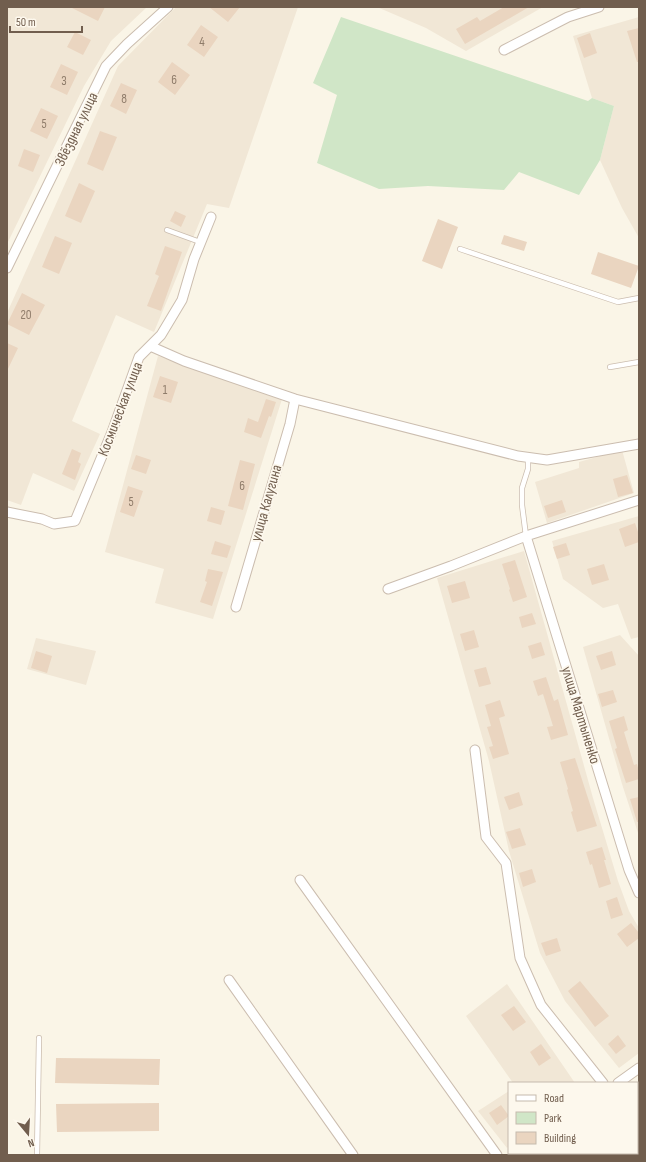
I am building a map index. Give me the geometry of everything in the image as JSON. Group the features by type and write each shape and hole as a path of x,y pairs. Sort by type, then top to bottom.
{"street":[{"name":"Звёздная улица","path":"7,268 106,66 168,7"},
{"path":"504,50 568,17 599,7"},
{"name":"Космическая улица","path":"7,512 42,519 54,524 75,521 112,432 139,357 161,335 182,300 194,259 211,217"},
{"path":"150,346 184,361 295,399 518,456 547,460 639,444"},
{"name":"улица Калугина","path":"236,607 290,424 295,399"},
{"path":"388,589 526,536 639,500"},
{"name":"улица Мартыненко","path":"526,536 629,870 639,893"},
{"path":"475,750 486,837 506,863 520,958 541,1005 602,1082"},
{"path":"300,880 497,1155"},
{"path":"229,980 353,1155"},
{"path":"619,1082 639,1068"}],"lane":[{"path":"167,230 200,242"},
{"path":"460,249 618,302 639,298"},
{"path":"610,367 639,362"},
{"path":"526,536 522,505 522,488 528,469 528,457"},
{"path":"38,1155 39,1038"}],"shaded area":[{"path":"7,7 147,7 111,41 84,86 7,244"},
{"path":"176,7 298,7 229,208 207,204 154,332 116,315 72,421 100,434 74,491 33,473 21,505 7,500 7,313 118,66"},
{"path":"377,7 543,7 466,51 426,28"},
{"path":"639,17 639,238 622,208 600,160 614,106 592,98 573,36"},
{"path":"158,356 282,399 213,619 155,603 164,569 105,552"},
{"path":"622,450 634,493 547,523 535,482 579,468 579,462"},
{"path":"639,516 639,637 631,639 618,604 603,608 563,579 552,541"},
{"path":"524,551 593,798 618,881 629,911 639,928 639,1053 619,1068 565,1001 540,953 509,851 489,761 437,578"},
{"path":"620,635 639,656 639,836 622,784 583,647"},
{"path":"36,638 96,651 86,685 27,669"},
{"path":"507,984 574,1082 512,1082 466,1016"},
{"path":"508,1092 507,1148 478,1111"}],"green space":[{"path":"341,17 588,101 592,98 614,106 600,160 579,195 519,172 504,190 428,186 379,189 317,163 337,95 313,83"}],"building":[{"path":"70,7 105,7 98,21"},
{"path":"209,7 240,7 228,22"},
{"path":"504,7 529,7 465,44 456,29 477,17 480,21"},
{"path":"201,25 218,37 204,57 187,45"},
{"path":"639,28 639,62 637,62 627,31"},
{"path":"75,32 91,40 83,55 67,47"},
{"path":"590,33 597,53 584,58 577,38"},
{"path":"172,62 190,75 175,95 158,82"},
{"path":"61,64 78,72 67,95 50,87"},
{"path":"121,83 137,90 126,114 110,106"},
{"path":"41,108 58,116 47,139 30,131"},
{"path":"100,131 117,137 103,171 87,164"},
{"path":"24,149 40,155 33,172 18,166"},
{"path":"79,183 95,191 81,223 65,216"},
{"path":"175,211 186,216 181,227 170,221"},
{"path":"438,219 458,227 442,269 422,261"},
{"path":"504,235 527,242 524,251 501,244"},
{"path":"55,236 72,243 59,274 42,267"},
{"path":"165,246 182,252 161,311 147,306 159,276 155,274"},
{"path":"598,252 639,266 631,288 591,274"},
{"path":"22,293 45,305 29,335 7,324"},
{"path":"7,343 18,348 7,371"},
{"path":"160,376 178,382 171,403 153,397"},
{"path":"266,399 276,402 261,438 244,432 248,418 258,422"},
{"path":"72,449 81,453 78,462 81,464 75,480 62,474"},
{"path":"136,455 151,460 146,474 131,469"},
{"path":"240,460 255,464 243,510 228,506"},
{"path":"627,475 633,493 618,497 613,479"},
{"path":"128,486 143,491 134,517 120,512"},
{"path":"562,500 566,512 548,518 544,506"},
{"path":"211,507 225,511 221,525 207,521"},
{"path":"635,523 639,535 639,542 625,547 619,529"},
{"path":"215,541 231,546 227,558 211,554"},
{"path":"566,543 570,555 557,559 553,547"},
{"path":"515,560 527,597 513,602 502,564"},
{"path":"604,564 609,580 592,585 587,569"},
{"path":"208,569 223,572 212,606 200,602 207,582 205,581"},
{"path":"465,581 470,598 452,603 447,586"},
{"path":"532,613 536,624 522,628 519,617"},
{"path":"474,630 479,647 465,651 460,634"},
{"path":"541,642 545,655 532,659 528,646"},
{"path":"36,651 52,656 47,673 31,668"},
{"path":"612,651 616,665 601,670 596,656"},
{"path":"486,667 491,684 479,687 474,670"},
{"path":"546,677 554,701 558,699 568,735 551,740 547,727 553,726 543,694 538,696 533,681"},
{"path":"613,690 617,702 602,707 598,694"},
{"path":"500,700 505,716 499,718 509,754 493,759 489,747 493,746 487,727 491,726 485,705"},
{"path":"624,716 628,730 624,732 634,765 637,764 639,772 639,779 626,783 615,749 617,748 609,721"},
{"path":"575,758 597,826 577,832 571,812 573,811 568,789 560,762"},
{"path":"519,792 523,805 509,810 504,797"},
{"path":"639,797 639,822 637,822 630,799"},
{"path":"520,828 526,845 512,849 506,832"},
{"path":"602,847 611,884 599,888 592,864 590,865 586,852"},
{"path":"532,869 536,882 523,887 519,873"},
{"path":"617,897 623,915 611,919 606,901"},
{"path":"631,923 639,933 639,938 627,947 617,934"},
{"path":"557,938 561,951 546,956 541,943"},
{"path":"580,981 609,1016 595,1027 568,991"},
{"path":"514,1006 526,1022 513,1031 501,1015"},
{"path":"618,1035 626,1046 616,1054 608,1044"},
{"path":"541,1044 551,1058 539,1066 530,1052"},
{"path":"56,1058 160,1059 159,1085 55,1083"},
{"path":"159,1103 159,1131 57,1132 56,1104"},
{"path":"501,1105 508,1117 497,1125 489,1113"}]}
